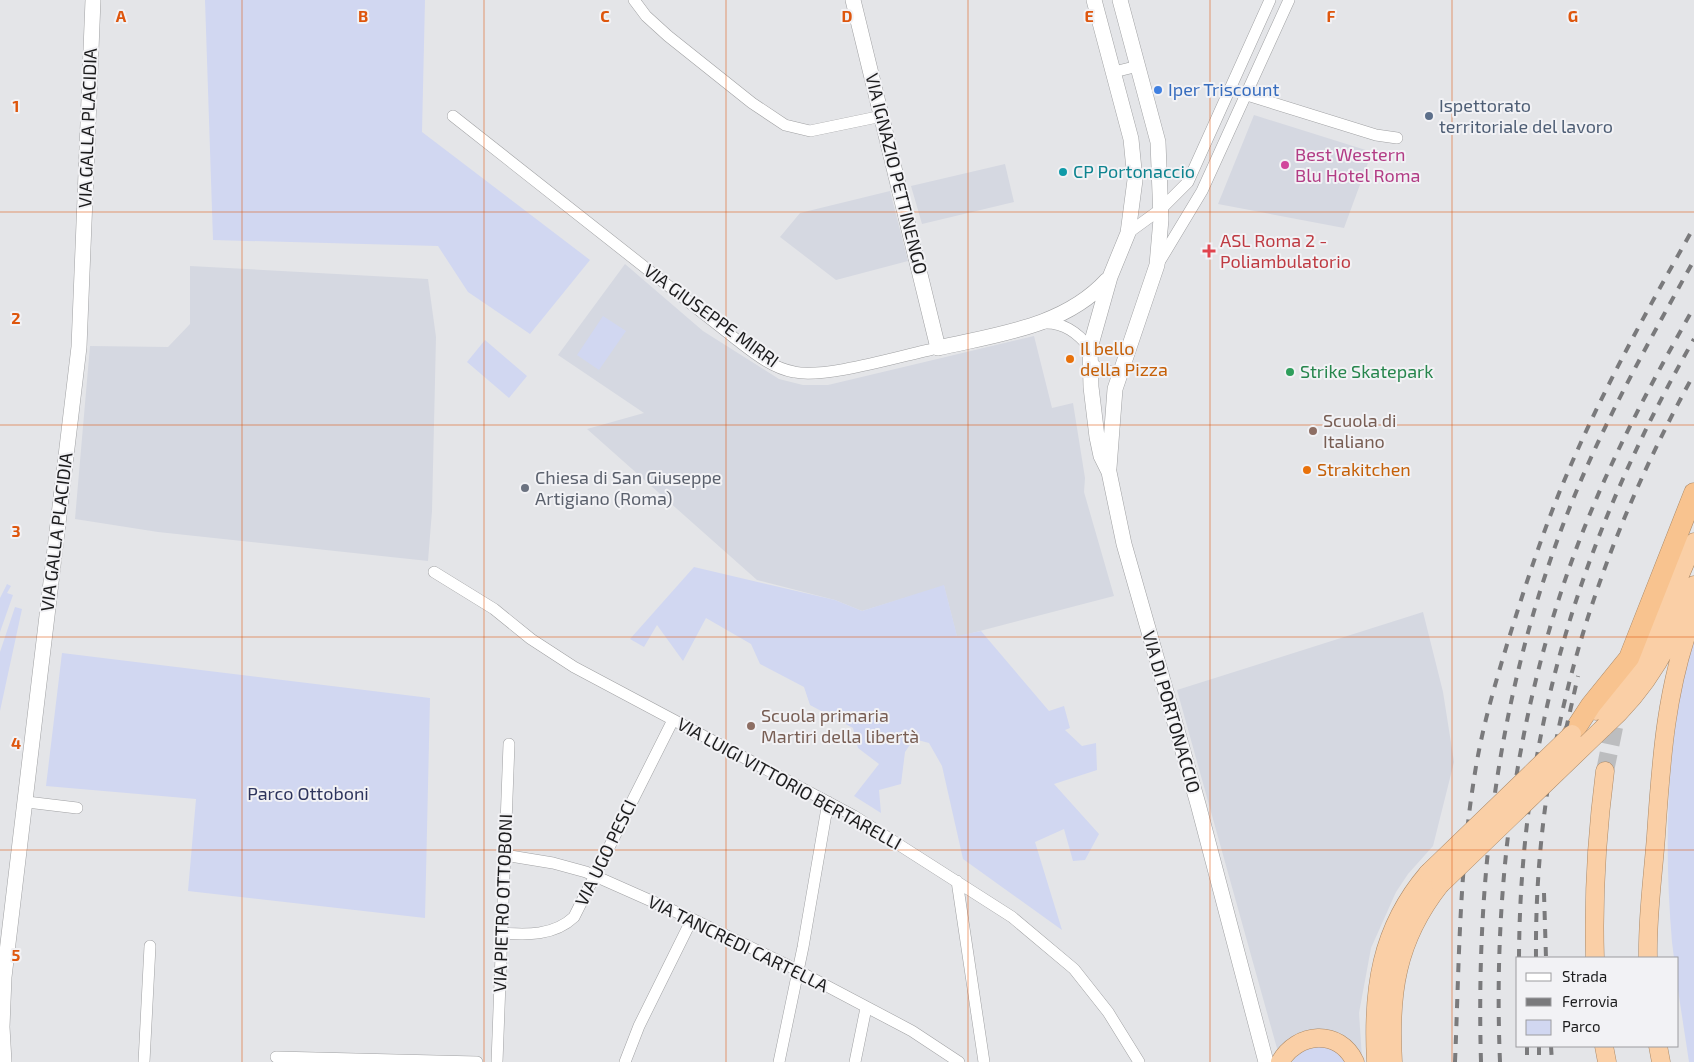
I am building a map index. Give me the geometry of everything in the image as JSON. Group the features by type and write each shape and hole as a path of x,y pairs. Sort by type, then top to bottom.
{"highway":[{"path":"1614,686 1636,644 1694,493"},
{"path":"1393,1062 1392,1008 1399,963 1414,923 1434,879 1572,734 1591,705 1634,670 1650,646 1694,542"},
{"path":"1376,1062 1374,1008 1384,958 1404,908 1603,728 1638,691 1653,672 1669,645 1694,585"},
{"path":"1648,957 1650,902 1665,732 1679,658 1694,614"},
{"path":"1595,957 1594,904 1596,855 1605,771"},
{"path":"1280,1062 1288,1050 1296,1044 1318,1037 1328,1038 1341,1045 1349,1052 1355,1062"},
{"path":"1604,1047 1607,1062"},
{"path":"1658,1047 1661,1062"}],"main road":[{"name":"VIA GALLA PLACIDIA","path":"4,1062 2,1027 4,985 27,802 50,586 79,346 92,0"},
{"name":"VIA IGNAZIO PETTINENGO","path":"853,0 938,348"},
{"path":"1090,354 1110,277 1128,233 1135,191 1135,161 1114,72 1094,0"},
{"path":"1109,472 1114,396 1120,370 1157,265 1161,210 1158,142 1120,0"},
{"name":"VIA GIUSEPPE MIRRI","path":"938,348 1044,323 1088,299 1110,277"},
{"name":"VIA DI PORTONACCIO","path":"1090,354 1098,444 1109,472 1124,544 1266,1062"}],"street":[{"path":"634,0 646,16 668,36 752,104 785,125 810,131 882,116"},
{"path":"1128,233 1161,210 1180,192 1191,176 1270,0"},
{"path":"1157,265 1197,201 1247,96 1289,0"},
{"path":"1114,72 1138,66"},
{"path":"1247,96 1376,136 1396,138"},
{"name":"VIA GIUSEPPE MIRRI","path":"453,116 737,340 775,366 801,374 821,373 938,348"},
{"name":"VIA GIUSEPPE MIRRI","path":"1044,323 1054,323 1077,333 1103,371 1113,372 1120,370"},
{"name":"VIA LUIGI VITTORIO BERTARELLI","path":"434,572 494,609 531,639 574,667 828,802 886,835 1012,917 1068,962 1100,1001 1139,1062"},
{"name":"VIA UGO PESCI","path":"501,933 541,933 565,924 576,913 673,720"},
{"name":"VIA PIETRO OTTOBONI","path":"497,1062 509,744"},
{"path":"27,802 78,808"},
{"path":"778,1062 798,971 828,802"},
{"name":"VIA TANCREDI CARTELLA","path":"504,855 553,863 595,875 692,919 798,971 920,1036 959,1062"},
{"path":"957,881 984,1062"},
{"path":"626,1062 639,1026 692,919"},
{"path":"144,1062 150,946"},
{"path":"855,1062 866,1008"},
{"path":"276,1057 477,1062"}],"shaded area":[{"path":"1254,115 1372,152 1344,228 1218,204"},
{"path":"1005,164 1014,202 922,224 911,186"},
{"path":"890,191 908,261 836,280 780,237 800,213"},
{"path":"625,264 703,331 779,379 803,385 828,385 1034,336 1052,408 1073,403 1085,478 1084,492 1114,596 957,637 944,586 862,611 835,600 757,580 587,429 644,413 558,355"},
{"path":"190,266 428,279 436,337 432,511 428,561 158,532 75,519 90,346 168,347 190,324"},
{"path":"1423,612 1443,692 1454,762 1433,846 1408,874 1396,892 1371,948 1359,1013 1362,1058 1346,1038 1330,1030 1319,1029 1302,1031 1294,1036 1278,1052 1177,690"}],"green space":[{"path":"205,0 425,0 422,132 590,260 530,334 468,292 438,246 213,240"},
{"path":"603,316 626,331 599,370 577,355"},
{"path":"485,340 527,376 509,398 467,362"},
{"path":"694,567 835,600 862,611 944,585 957,636 981,631 1049,711 1064,706 1070,728 1065,730 1082,746 1096,743 1097,770 1054,784 1099,834 1085,860 1073,861 1064,829 1035,842 1062,930 963,859 942,766 929,743 914,739 905,752 901,784 879,790 881,813 854,796 879,764 858,748 853,728 810,705 804,687 760,664 751,644 706,618 683,661 657,625 644,647 630,639"},
{"path":"7,584 11,586 7,593 13,595 0,632 0,598"},
{"path":"15,607 22,609 0,711 0,652"},
{"path":"1694,631 1694,1062 1689,1062 1679,997 1679,957 1674,957 1672,942 1668,863 1668,824 1673,747 1685,670"},
{"name":"Parco Ottoboni","path":"62,653 430,698 425,918 188,891 196,799 46,786"},
{"path":"1313,1044 1334,1049 1347,1062 1292,1062 1302,1050"}],"tunnel":[{"path":"1605,771 1618,708"}],"railway":[{"path":"1455,1062 1460,920 1469,814 1480,743 1499,673 1537,551 1570,467 1613,375 1694,227"},
{"path":"1481,1062 1480,986 1483,910 1490,835 1500,760 1514,687 1533,614 1557,542 1597,444 1637,364 1694,260"},
{"path":"1500,1062 1501,921 1506,851 1529,711 1546,643 1567,575 1603,483 1640,406 1694,307"},
{"path":"1519,957 1522,874 1531,793 1545,714 1565,637 1590,561 1620,486 1654,413 1694,339"},
{"path":"1536,957 1538,880 1546,804 1558,729 1576,656 1599,584 1626,513 1658,443 1694,374"},
{"path":"1562,747 1578,676"},
{"path":"1544,893 1546,957"},
{"path":"1527,1047 1527,1062"},
{"path":"1539,1047 1539,1062"},
{"path":"1551,1047 1552,1062"}],"place":[{"name":"Iper Triscount","path":"1158,90"},
{"name":"Ispettorato territoriale del lavoro","path":"1429,116"},
{"name":"Best Western Blu Hotel Roma","path":"1285,165"},
{"name":"CP Portonaccio","path":"1063,172"},
{"name":"ASL Roma 2 - Poliambulatorio","path":"1209,251"},
{"name":"Il bello della Pizza","path":"1070,359"},
{"name":"Strike Skatepark","path":"1290,372"},
{"name":"Scuola di Italiano","path":"1313,431"},
{"name":"Strakitchen","path":"1307,470"},
{"name":"Chiesa di San Giuseppe Artigiano (Roma)","path":"525,488"},
{"name":"Scuola primaria Martiri della libertà","path":"751,726"}]}
